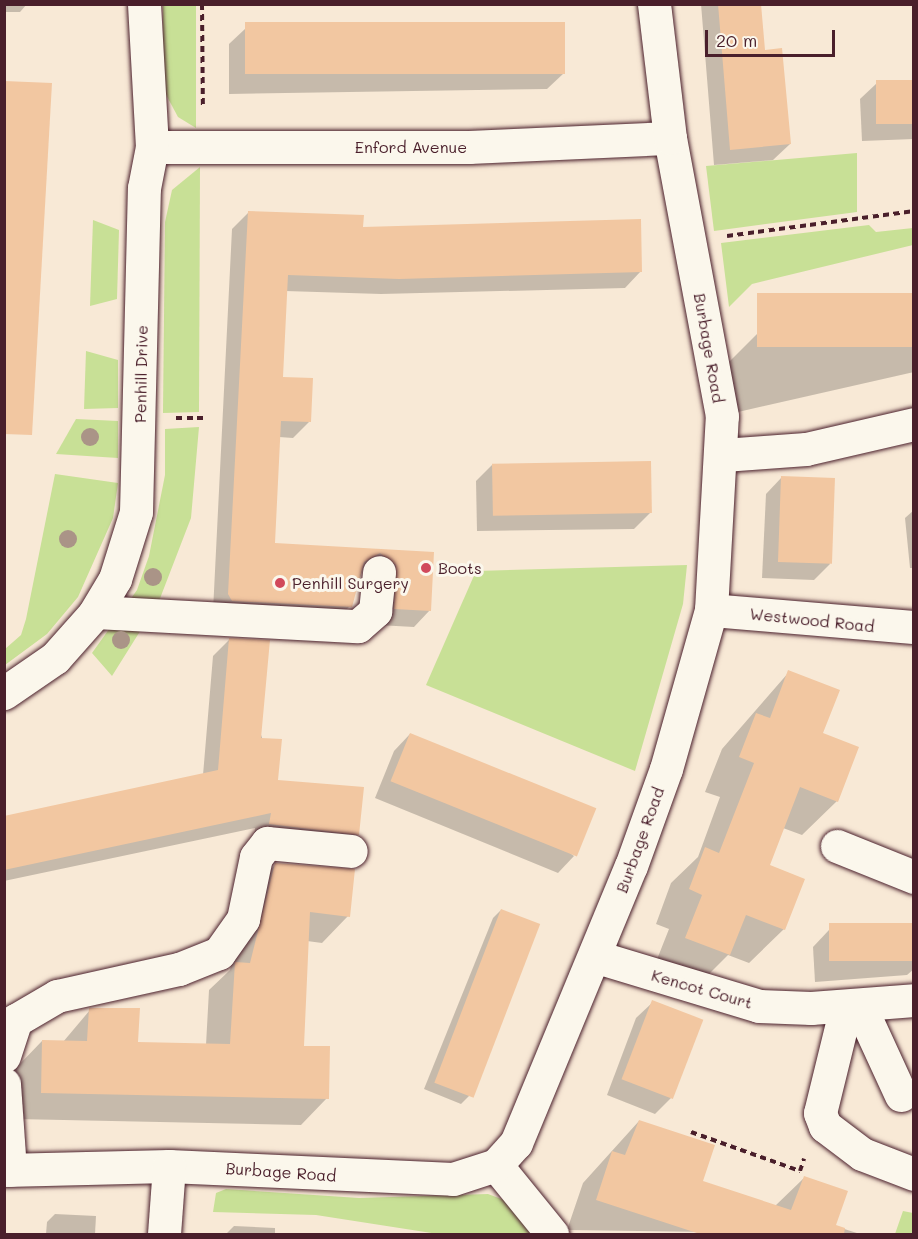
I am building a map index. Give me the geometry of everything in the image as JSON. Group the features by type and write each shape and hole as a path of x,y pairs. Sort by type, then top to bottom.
{"street":[{"name":"Penhill Drive","path":"4,693 55,658 96,612 130,538 139,486 144,188 152,147 144,4"},
{"name":"Burbage Road","path":"7,1170 168,1166 407,1179 453,1179 496,1165 530,1117 597,957 666,769 711,610 723,455 722,416 670,138 654,4"},
{"name":"Enford Avenue","path":"152,147 469,147 670,138"},
{"path":"723,455 806,449 914,424"},
{"path":"96,612 358,626 375,611 379,572"},
{"name":"Westwood Road","path":"711,610 914,627"},
{"path":"5,1046 16,1020 57,996 179,969 219,953 243,919 256,857 267,843 351,851"},
{"path":"837,846 914,877"},
{"name":"Kencot Court","path":"597,957 759,1006 853,1006 914,1000"},
{"path":"853,1006 901,1095"},
{"path":"853,1006 820,1113 841,1143 914,1174"},
{"path":"4,1084 7,1170"},
{"path":"496,1165 552,1234"},
{"path":"164,1234 168,1166"}],"path":[{"path":"202,4 207,146"},
{"path":"690,240 912,213"},
{"path":"691,1132 800,1171 820,1113"}],"green space":[{"path":"163,5 196,5 196,128 178,117 163,89"},
{"path":"857,153 857,212 714,231 706,166"},
{"path":"200,167 199,412 163,413 165,222 172,190"},
{"path":"93,220 119,230 117,299 90,306"},
{"path":"869,225 876,232 913,228 913,245 752,284 729,307 721,243"},
{"path":"86,351 118,360 118,408 84,409"},
{"path":"76,419 118,421 118,458 56,454"},
{"path":"199,427 191,518 159,601 112,676 92,653 137,590 149,556 165,475 165,429"},
{"path":"55,474 118,483 113,518 78,597 47,634 5,665 5,649 21,635 26,619"},
{"path":"687,565 683,604 635,771 426,685 476,571"},
{"path":"226,1189 359,1198 488,1194 504,1200 536,1234 438,1234 316,1215 213,1212 216,1193"},
{"path":"903,1211 913,1213 913,1234 895,1234"}],"building":[{"path":"718,4 761,4 765,50 782,48 791,144 730,150"},
{"path":"245,22 565,22 565,74 245,74"},
{"path":"876,80 914,80 914,124 876,124"},
{"path":"4,81 52,83 32,435 4,434"},
{"path":"248,211 364,215 363,227 641,219 642,272 399,279 288,275 283,377 313,378 311,422 281,421 275,543 434,552 431,611 394,609 396,565 380,553 364,562 352,607 232,601 228,594"},
{"path":"757,293 914,293 914,347 757,347"},
{"path":"651,461 652,513 493,516 492,464"},
{"path":"781,476 835,478 832,564 778,562"},
{"path":"229,638 270,640 261,738 282,739 278,780 364,787 359,835 269,824 271,813 4,870 4,816 218,770"},
{"path":"788,670 840,690 823,733 859,747 838,802 800,787 770,865 805,879 785,930 746,915 730,955 685,938 702,895 689,889 705,847 719,853 754,763 739,757 756,713 770,718"},
{"path":"410,733 596,808 577,857 391,781"},
{"path":"275,863 355,869 350,917 310,912 304,1046 330,1046 329,1099 41,1093 42,1040 87,1041 89,1008 140,1008 138,1042 230,1044 235,962 250,963"},
{"path":"501,909 540,924 474,1098 434,1083"},
{"path":"829,923 914,923 914,961 829,961"},
{"path":"652,1000 703,1020 673,1099 622,1079"},
{"path":"639,1120 715,1145 703,1181 791,1210 804,1176 848,1191 836,1225 845,1228 844,1234 700,1234 596,1200 612,1151 625,1155"}],"place":[{"name":"Boots","path":"426,568"},
{"name":"Penhill Surgery","path":"280,583"}]}
